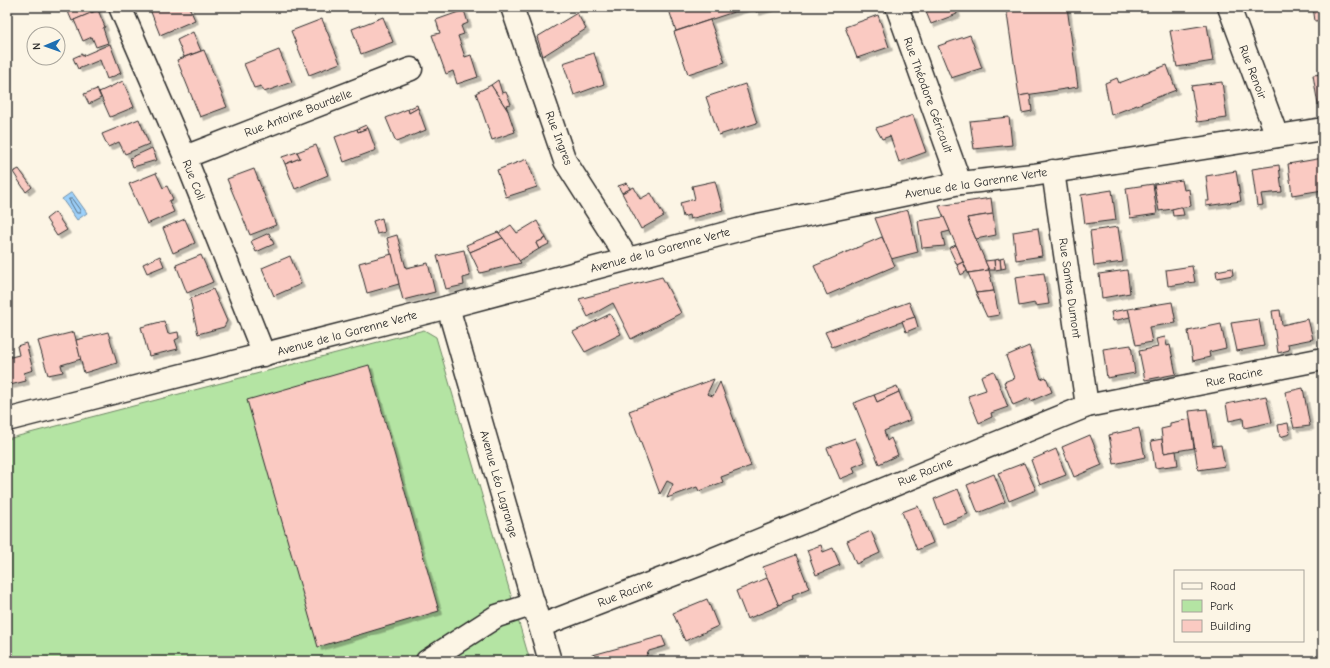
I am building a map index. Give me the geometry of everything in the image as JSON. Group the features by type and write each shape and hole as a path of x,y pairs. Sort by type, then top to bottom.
{"street":[{"name":"Rue Coli","path":"120,7 185,157 264,355"},
{"name":"Rue Ingres","path":"512,7 566,161 627,258"},
{"name":"Rue Théodore Géricault","path":"897,7 960,183"},
{"name":"Rue Renoir","path":"1229,7 1277,136"},
{"name":"Rue Antoine Bourdelle","path":"185,157 411,69"},
{"name":"Avenue de la Garenne Verte","path":"7,420 264,355 752,226 960,183 1053,171 1323,129"},
{"name":"Rue Santos Dumont","path":"1053,171 1087,406"},
{"name":"Avenue Léo Lagrange","path":"448,307 550,661"},
{"name":"Rue Racine","path":"540,626 706,562 1087,406 1323,359"},
{"path":"427,661 497,616 534,604"}],"green space":[{"path":"424,330 436,337 530,661 7,661 7,439"}],"water":[{"path":"72,192 87,213 77,220 62,199"}],"building":[{"path":"66,7 97,7 98,10 72,21"},
{"path":"149,7 189,7 195,20 160,35"},
{"path":"668,7 749,7 676,31"},
{"path":"755,7 772,7 756,12"},
{"path":"924,7 955,7 957,14 931,24"},
{"path":"1006,7 1067,7 1078,87 1019,96"},
{"path":"1313,7 1323,7 1323,20 1315,21"},
{"path":"98,10 105,27 103,28 108,43 96,47 92,37 83,41 74,20"},
{"path":"464,10 468,23 461,26 464,34 458,36 465,57 471,55 478,77 457,84 453,71 446,74 432,35 440,33 436,20"},
{"path":"577,13 586,29 543,56 537,37"},
{"path":"878,15 889,47 857,58 845,27"},
{"path":"383,17 393,42 361,54 352,29"},
{"path":"322,19 340,63 309,75 291,31"},
{"path":"710,20 725,62 688,74 674,32"},
{"path":"1207,25 1213,61 1177,67 1170,31"},
{"path":"193,32 201,51 184,57 177,40"},
{"path":"970,35 982,68 951,78 938,46"},
{"path":"110,44 121,73 107,79 100,60 78,69 73,58 82,54 82,56"},
{"path":"204,50 227,107 200,117 177,60"},
{"path":"279,50 292,82 264,92 261,86 254,88 244,64"},
{"path":"594,53 604,84 574,95 563,63"},
{"path":"1167,65 1176,90 1111,115 1105,83 1117,78 1119,83"},
{"path":"1323,74 1323,104 1318,105 1313,75"},
{"path":"498,80 502,93 506,92 511,104 506,105 508,111 491,85"},
{"path":"123,81 134,107 110,117 99,92"},
{"path":"1222,82 1227,118 1197,122 1191,86"},
{"path":"745,84 757,123 719,135 706,97"},
{"path":"491,85 508,111 515,132 492,140 476,93"},
{"path":"97,89 101,98 89,104 84,94"},
{"path":"1030,94 1032,111 1022,113 1019,96"},
{"path":"417,105 418,108 409,113 408,109"},
{"path":"418,108 426,130 396,142 386,118 408,109 409,113"},
{"path":"913,115 926,152 899,162 890,136 882,139 876,128"},
{"path":"1009,117 1012,145 974,149 970,121"},
{"path":"139,119 149,144 125,154 119,142 108,147 102,134"},
{"path":"366,125 368,128 358,132 357,129"},
{"path":"368,128 376,150 344,162 335,137 357,129 358,132"},
{"path":"316,145 328,175 295,189 285,164 300,158 297,152"},
{"path":"152,148 157,160 133,167 130,158"},
{"path":"297,152 300,158 285,164 282,157"},
{"path":"1323,158 1323,190 1292,195 1288,164"},
{"path":"527,159 537,187 506,197 497,170"},
{"path":"1279,165 1282,192 1261,194 1263,205 1257,206 1252,169"},
{"path":"19,169 32,187 26,192 13,172"},
{"path":"254,169 276,225 250,235 227,179"},
{"path":"1236,171 1241,201 1206,206 1206,201 1209,201 1206,176"},
{"path":"156,173 163,188 167,186 173,199 169,201 174,212 147,224 129,184"},
{"path":"1182,180 1184,190 1189,189 1191,206 1159,211 1154,184"},
{"path":"715,181 723,210 690,219 689,215 683,217 680,203 695,199 692,186"},
{"path":"627,183 630,189 622,193 618,186"},
{"path":"1153,184 1157,214 1130,218 1126,188"},
{"path":"634,187 640,199 651,193 664,216 641,229 622,193"},
{"path":"1112,190 1116,220 1085,224 1081,195"},
{"path":"991,198 993,214 967,218 989,270 968,273 939,206"},
{"path":"1182,207 1184,215 1173,216 1172,209"},
{"path":"908,210 918,252 891,259 875,218"},
{"path":"55,212 67,230 57,236 46,219"},
{"path":"993,214 996,235 976,239 967,218"},
{"path":"944,217 950,231 942,233 945,246 922,248 918,221"},
{"path":"382,218 385,232 377,234 373,221"},
{"path":"185,219 195,243 173,253 163,228"},
{"path":"537,221 546,238 536,243 539,249 519,261 499,233 511,225 517,233"},
{"path":"1118,227 1123,262 1094,266 1090,231"},
{"path":"1038,228 1042,256 1016,260 1013,232"},
{"path":"498,232 503,238 470,252 466,245"},
{"path":"269,233 274,244 256,252 251,241"},
{"path":"397,235 406,268 428,263 435,292 403,300 387,238"},
{"path":"882,237 895,266 827,295 814,266"},
{"path":"503,238 521,263 480,273 470,252"},
{"path":"546,238 549,244 539,249 536,243"},
{"path":"956,245 963,262 957,265 949,248"},
{"path":"464,250 470,276 463,278 464,285 446,289 437,256"},
{"path":"392,254 399,284 367,293 359,263"},
{"path":"201,255 213,282 187,293 176,265"},
{"path":"160,256 164,266 147,273 143,264"},
{"path":"290,256 301,284 274,296 262,268"},
{"path":"1004,258 1006,268 1001,269 1000,259"},
{"path":"1000,259 1001,269 995,270 994,260"},
{"path":"994,260 995,270 989,270 985,261"},
{"path":"963,262 967,271 961,275 957,265"},
{"path":"1192,266 1195,282 1168,286 1166,270"},
{"path":"1232,268 1233,275 1217,278 1216,271"},
{"path":"989,270 994,291 976,293 968,273"},
{"path":"1127,270 1130,293 1102,298 1099,274"},
{"path":"1044,273 1049,304 1035,306 1035,303 1019,306 1015,277"},
{"path":"662,277 681,313 631,339 613,303 588,317 579,299"},
{"path":"213,289 227,321 224,327 198,334 190,299"},
{"path":"994,291 999,315 987,317 976,293"},
{"path":"909,302 915,317 832,347 825,332"},
{"path":"1172,302 1176,323 1149,327 1152,342 1136,345 1128,309"},
{"path":"1128,309 1130,317 1113,321 1111,312"},
{"path":"1280,310 1282,325 1308,319 1313,339 1288,344 1289,350 1278,353 1272,311"},
{"path":"610,314 621,334 585,352 573,332"},
{"path":"915,317 918,327 906,332 902,321"},
{"path":"1259,319 1264,346 1237,351 1231,323"},
{"path":"164,321 168,334 178,332 179,338 175,340 178,349 149,356 141,327"},
{"path":"1221,324 1226,348 1209,352 1210,357 1193,361 1188,331"},
{"path":"74,332 81,359 61,365 63,372 48,375 38,341"},
{"path":"108,332 117,363 84,373 76,340"},
{"path":"1165,337 1167,346 1170,345 1176,374 1145,380 1139,351 1158,347 1156,339"},
{"path":"26,343 33,370 24,373 26,381 10,385 7,374 7,358 19,355 17,346"},
{"path":"1131,345 1135,373 1107,378 1103,349"},
{"path":"1029,346 1041,379 1046,377 1052,392 1031,401 1030,398 1013,405 1004,382 1014,378 1006,356"},
{"path":"369,365 439,611 318,647 247,400"},
{"path":"994,371 1008,407 991,413 992,417 979,423 968,396 986,390 981,376"},
{"path":"714,379 707,394 713,396 720,382 751,466 721,477 723,482 699,491 697,487 667,498 673,484 667,481 660,494 629,411"},
{"path":"897,386 899,392 877,402 874,395"},
{"path":"1303,388 1310,426 1294,428 1285,392"},
{"path":"899,392 910,420 884,431 887,441 891,438 898,455 879,464 854,403 874,395 877,402"},
{"path":"1266,396 1272,422 1244,428 1243,418 1229,421 1226,404"},
{"path":"1207,409 1213,446 1221,445 1225,466 1198,470 1189,411"},
{"path":"1190,419 1194,448 1164,453 1161,429 1170,427 1170,423"},
{"path":"1288,423 1290,434 1280,437 1278,425"},
{"path":"1139,428 1145,457 1114,464 1109,435"},
{"path":"1090,435 1102,465 1074,477 1062,447"},
{"path":"855,438 865,462 853,467 855,473 840,479 827,448"},
{"path":"1162,439 1164,453 1176,451 1178,465 1155,468 1151,441"},
{"path":"1056,449 1066,475 1040,485 1031,460"},
{"path":"1024,463 1036,490 1009,501 998,473"},
{"path":"994,474 1005,502 978,513 967,485"},
{"path":"958,489 968,514 943,524 934,499"},
{"path":"918,506 933,543 917,550 902,512"},
{"path":"871,531 880,553 856,564 847,541"},
{"path":"821,545 823,552 833,548 840,565 816,575 807,550"},
{"path":"796,555 809,588 792,595 793,599 778,605 763,567"},
{"path":"767,578 779,606 747,619 736,591"},
{"path":"707,599 718,626 685,641 673,613"},
{"path":"662,636 666,646 649,651 643,661 591,661 589,656"}]}
